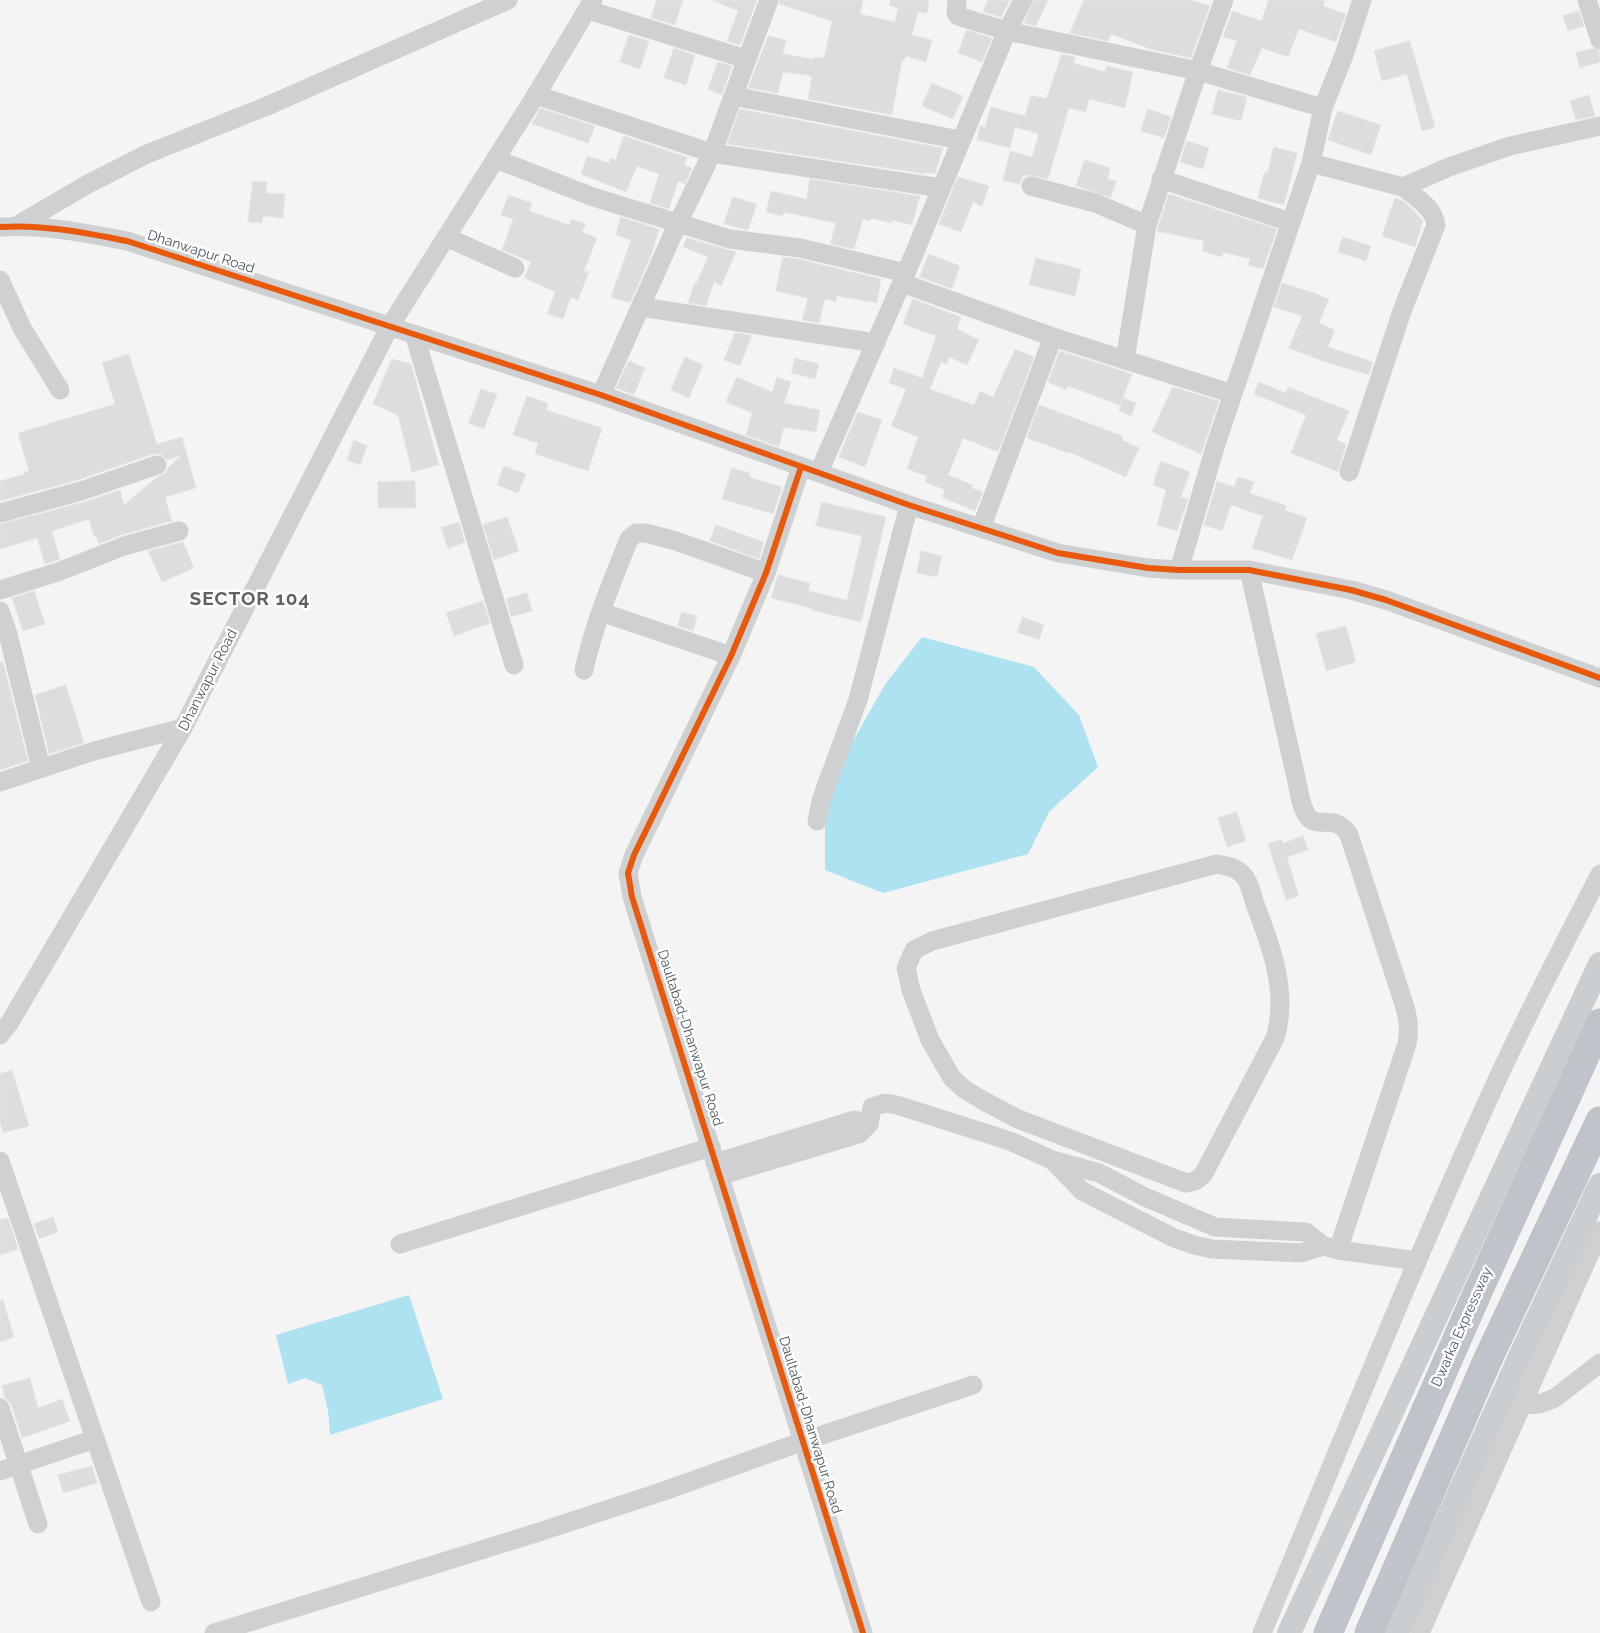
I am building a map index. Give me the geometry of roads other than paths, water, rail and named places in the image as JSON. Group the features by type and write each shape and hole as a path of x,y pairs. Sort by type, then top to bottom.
{"highway":[{"name":"Dwarka Expressway","path":"1328,1633 1476,1296 1600,1023"},
{"path":"1369,1633 1487,1361 1600,1121"}],"main road":[{"path":"1289,1633 1600,964"},
{"path":"1397,1633 1524,1348 1600,1185"}],"street":[{"path":"601,395 678,223 712,153 769,0"},
{"path":"957,0 956,13 958,16 1007,31 1198,72 1324,108"},
{"name":"Daultabad-Dhanwapur Road","path":"863,1633 801,1442 632,897 628,873 634,855 731,656 810,469 876,343 960,140 1022,0"},
{"path":"1125,360 1148,225 1161,179 1224,0"},
{"path":"1179,570 1233,394 1310,163 1324,108 1362,0"},
{"path":"1588,0 1600,40"},
{"path":"8,226 147,154 267,106 500,2"},
{"path":"746,59 590,5 536,95 390,326 601,395 909,505 1058,554 1148,568 1249,570 1343,589 1386,600 1600,678"},
{"path":"536,95 712,153 941,188"},
{"path":"733,96 960,140"},
{"path":"1403,187 1449,167 1510,146 1594,129 1600,126"},
{"path":"496,159 593,197 730,239 800,248 904,278 1052,337 1233,394"},
{"path":"1310,163 1403,187 1431,210 1436,225 1402,311 1350,472"},
{"path":"1161,179 1290,222"},
{"path":"1031,186 1095,203 1148,225"},
{"name":"Dhanwapur Road","path":"0,1035 10,1022 183,728 390,326 127,241 72,231 8,226"},
{"path":"446,237 515,268"},
{"path":"0,280 22,328 60,390"},
{"path":"641,307 876,343"},
{"path":"414,334 514,665"},
{"path":"981,528 1052,337"},
{"path":"0,513 81,491 157,465"},
{"path":"817,821 821,801 858,700 909,505"},
{"path":"0,590 58,572 124,546 179,531"},
{"path":"584,670 601,612 629,539 636,533 646,532 676,541 766,573"},
{"path":"1249,570 1296,782 1304,808 1313,821 1338,823 1344,827 1349,835 1403,1001 1408,1022 1407,1044 1331,1248"},
{"path":"0,612 8,634 41,768"},
{"path":"601,612 731,656"},
{"path":"0,782 94,751 183,728"},
{"path":"1217,864 1233,867 1246,877 1276,968 1281,1006 1280,1022 1275,1038 1203,1175 1195,1181 1186,1183 1018,1119 964,1089 952,1078 930,1040 911,990 906,968 914,950 932,940 1217,864"},
{"path":"1262,1633 1417,1261 1492,1091 1548,975 1600,874"},
{"path":"400,1244 715,1162 859,1134 869,1124 872,1107 885,1103 897,1105 1010,1141 1052,1160 1099,1174 1145,1197 1210,1225 1238,1229 1306,1232 1331,1248"},
{"path":"1010,1141 1018,1119"},
{"path":"1052,1160 1082,1191 1174,1238 1194,1245 1212,1249 1301,1253 1331,1248 1417,1261"},
{"path":"0,1161 151,1602"},
{"path":"1420,1633 1600,1231"},
{"path":"1522,1405 1539,1404 1555,1398 1600,1363"},
{"path":"214,1633 545,1530 973,1385"},
{"path":"0,1408 38,1524"},
{"path":"0,1472 95,1439"}],"water":[{"path":"922,637 1034,667 1079,715 1098,767 1049,812 1028,854 883,893 825,870 825,790 886,683"},
{"path":"409,1295 443,1399 330,1435 328,1411 322,1385 305,1378 288,1384 276,1335"}],"district":[{"name":"SECTOR 104","path":"250,599"}]}
